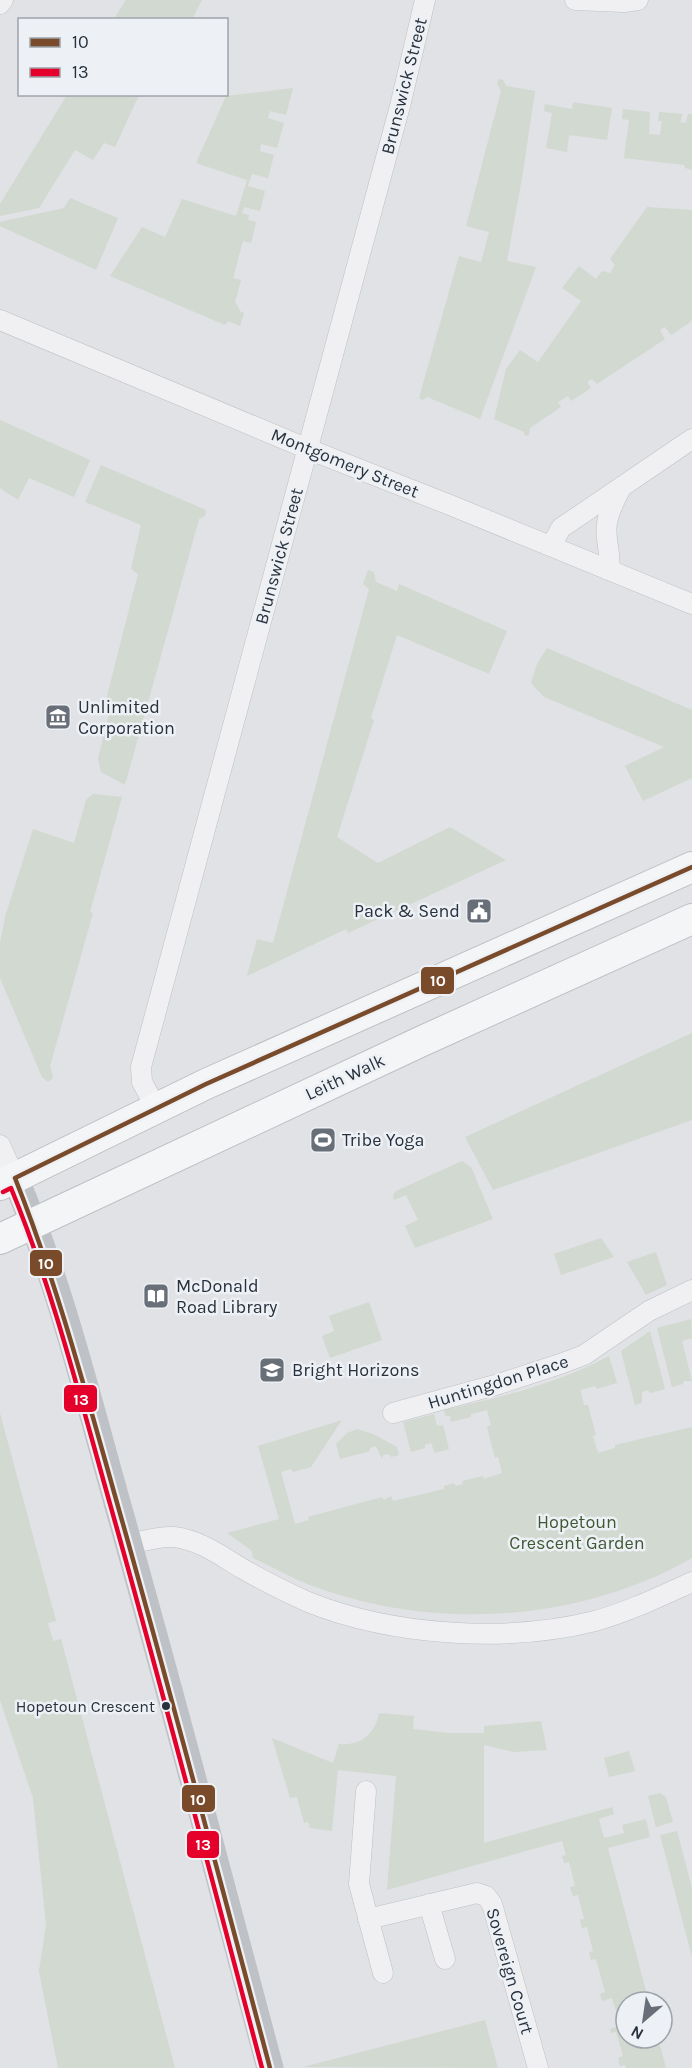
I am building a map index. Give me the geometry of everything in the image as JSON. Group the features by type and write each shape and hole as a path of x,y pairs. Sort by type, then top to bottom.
{"main road":[{"path":"7,1182 156,1108 692,867"},
{"name":"Leith Walk","path":"0,1239 409,1047 692,919"}],"street":[{"path":"0,4 3,0"},
{"name":"Brunswick Street","path":"156,1108 142,1082 141,1067 400,106 425,0"},
{"path":"574,0 624,2 638,0"},
{"name":"Montgomery Street","path":"0,320 308,449 692,604"},
{"path":"551,546 561,528 692,439"},
{"path":"609,570 611,557 606,524 612,503 622,485"},
{"path":"0,1145 7,1182 34,1224 83,1383 129,1544 270,2068"},
{"name":"Huntingdon Place","path":"393,1413 499,1384 563,1363 584,1354 649,1311 692,1290"},
{"path":"129,1544 171,1537 186,1539 207,1548 273,1585 347,1616 421,1629 494,1635 549,1630 596,1620 692,1582"},
{"path":"366,1791 359,1884 383,1973"},
{"name":"Sovereign Court","path":"368,1919 477,1893 490,1900 538,2068"},
{"path":"429,1904 445,1959"}],"green space":[{"path":"126,0 202,0 193,18 115,18"},
{"path":"499,79 503,80 506,86 535,91 507,261 536,267 480,419 427,397 423,400 419,398 459,256 481,262 489,232 466,226 501,91 497,83"},
{"path":"293,88 286,115 270,111 268,118 284,123 277,148 261,144 260,151 274,155 268,178 252,174 248,186 265,191 260,211 244,207 242,213 249,215 248,220 256,222 251,243 243,241 233,278 241,280 235,302 244,313 240,326 228,321 225,325 110,276 142,227 165,237 182,199 236,216 247,180 196,163 228,96"},
{"path":"66,96 139,96 115,147 104,143 93,160 75,150 39,208 0,216 0,204"},
{"path":"573,102 612,108 607,140 569,135 567,152 546,148 552,113 544,111 545,104 572,109"},
{"path":"623,109 650,112 649,134 660,135 662,121 658,121 659,112 683,114 680,122 686,123 688,114 692,114 692,170 685,168 684,165 624,158 629,120 622,119"},
{"path":"70,198 118,218 96,270 0,226 0,222 64,208"},
{"path":"647,207 692,210 692,321 671,335 665,327 660,330 665,339 597,384 592,379 587,382 591,388 571,401 568,396 558,402 561,407 530,428 529,435 525,436 524,432 494,419 506,369 520,350 538,362 581,301 562,288 579,266 596,279 602,271 610,273 615,265 610,259"},
{"path":"0,420 90,460 74,497 29,478 18,500 0,488"},
{"path":"101,465 206,510 205,516 199,519 125,785 101,772 98,758 110,711 104,708 138,574 131,569 141,525 85,502"},
{"path":"368,570 374,572 376,582 397,591 399,584 507,631 489,674 397,635 371,718 374,720 337,837 378,863 450,827 506,860 348,933 346,929 247,976 257,939 273,943 369,589 363,584"},
{"path":"547,648 692,710 692,778 643,801 625,766 664,747 544,697 531,683 537,664"},
{"path":"93,794 122,797 90,912 93,913 50,1066 53,1078 48,1082 42,1077 0,978 0,943 5,917 33,829 74,843 86,800"},
{"path":"692,1033 692,1120 493,1190 465,1137"},
{"path":"462,1161 471,1167 493,1219 415,1248 405,1226 418,1220 406,1195 394,1200 393,1195 396,1191"},
{"path":"601,1238 614,1257 561,1275 554,1254"},
{"path":"656,1252 667,1285 646,1295 627,1262"},
{"path":"369,1302 382,1340 330,1358 322,1336 334,1331 329,1316"},
{"path":"691,1319 692,1338 682,1341 692,1381 684,1381 683,1384 672,1387 657,1328"},
{"path":"650,1331 665,1389 650,1393 648,1390 642,1392 642,1403 635,1405 621,1351"},
{"name":"Hopetoun Crescent Garden","path":"609,1356 617,1383 597,1389 595,1386 580,1390 584,1405 588,1405 598,1453 615,1448 615,1445 692,1427 692,1558 647,1580 599,1597 549,1608 498,1614 446,1614 395,1608 346,1597 298,1580 253,1558 252,1551 227,1533 279,1519 258,1446 342,1420 311,1467 293,1472 291,1469 281,1472 295,1524 309,1520 308,1517 382,1497 384,1500 391,1496 393,1501 444,1489 444,1486 454,1483 456,1486 463,1484 462,1481 483,1476 484,1479 502,1473 498,1457 495,1458 487,1427 491,1425 487,1410 451,1422 450,1416 445,1416 444,1410 508,1395 549,1382"},
{"path":"0,1413 56,1621 48,1623 53,1641 61,1639 175,2068 58,2068 39,1971 46,1925 33,1798 0,1700"},
{"path":"434,1414 437,1426 443,1425 449,1449 435,1453 431,1443 425,1445 425,1448 411,1452 403,1422"},
{"path":"357,1429 373,1434 397,1447 399,1455 391,1457 389,1454 383,1455 382,1459 376,1446 370,1448 370,1451 340,1459 336,1444 347,1433"},
{"path":"379,1713 414,1716 413,1729 448,1733 484,1733 484,1726 541,1721 547,1750 514,1752 484,1745 484,1843 612,1807 614,1814 599,1819 604,1838 624,1833 622,1825 646,1819 650,1837 608,1848 646,1990 614,1990 614,2004 612,1998 602,2001 600,1994 605,1992 596,1959 591,1960 589,1953 593,1951 587,1927 582,1928 580,1920 584,1919 578,1895 573,1896 570,1887 575,1886 569,1862 564,1863 562,1856 566,1855 562,1841 387,1890 396,1776 338,1770 332,1831 310,1828 308,1822 304,1823 297,1797 290,1798 272,1738 333,1763 339,1744 360,1741 370,1733"},
{"path":"629,1751 635,1771 609,1777 604,1758"},
{"path":"660,1793 666,1797 673,1822 656,1827 648,1796"},
{"path":"677,1831 692,1888 692,1957 660,1835"},
{"path":"485,2020 498,2068 303,2067"},
{"path":"621,2050 661,2050 666,2068 626,2068 625,2065 620,2066 618,2058 623,2056"}],"transit line":[{"name":"10","path":"270,2068 161,1660 86,1393 46,1263 15,1178 206,1084 692,867"},
{"name":"13","path":"3,1192 11,1188 40,1266 65,1344 149,1645 262,2068"}],"place":[{"name":"Unlimited Corporation","path":"58,717"},
{"name":"Pack & Send","path":"479,911"},
{"name":"Tribe Yoga","path":"323,1140"},
{"name":"McDonald Road Library","path":"156,1296"},
{"name":"Bright Horizons","path":"272,1370"},
{"name":"Hopetoun Crescent","path":"166,1706"}]}
